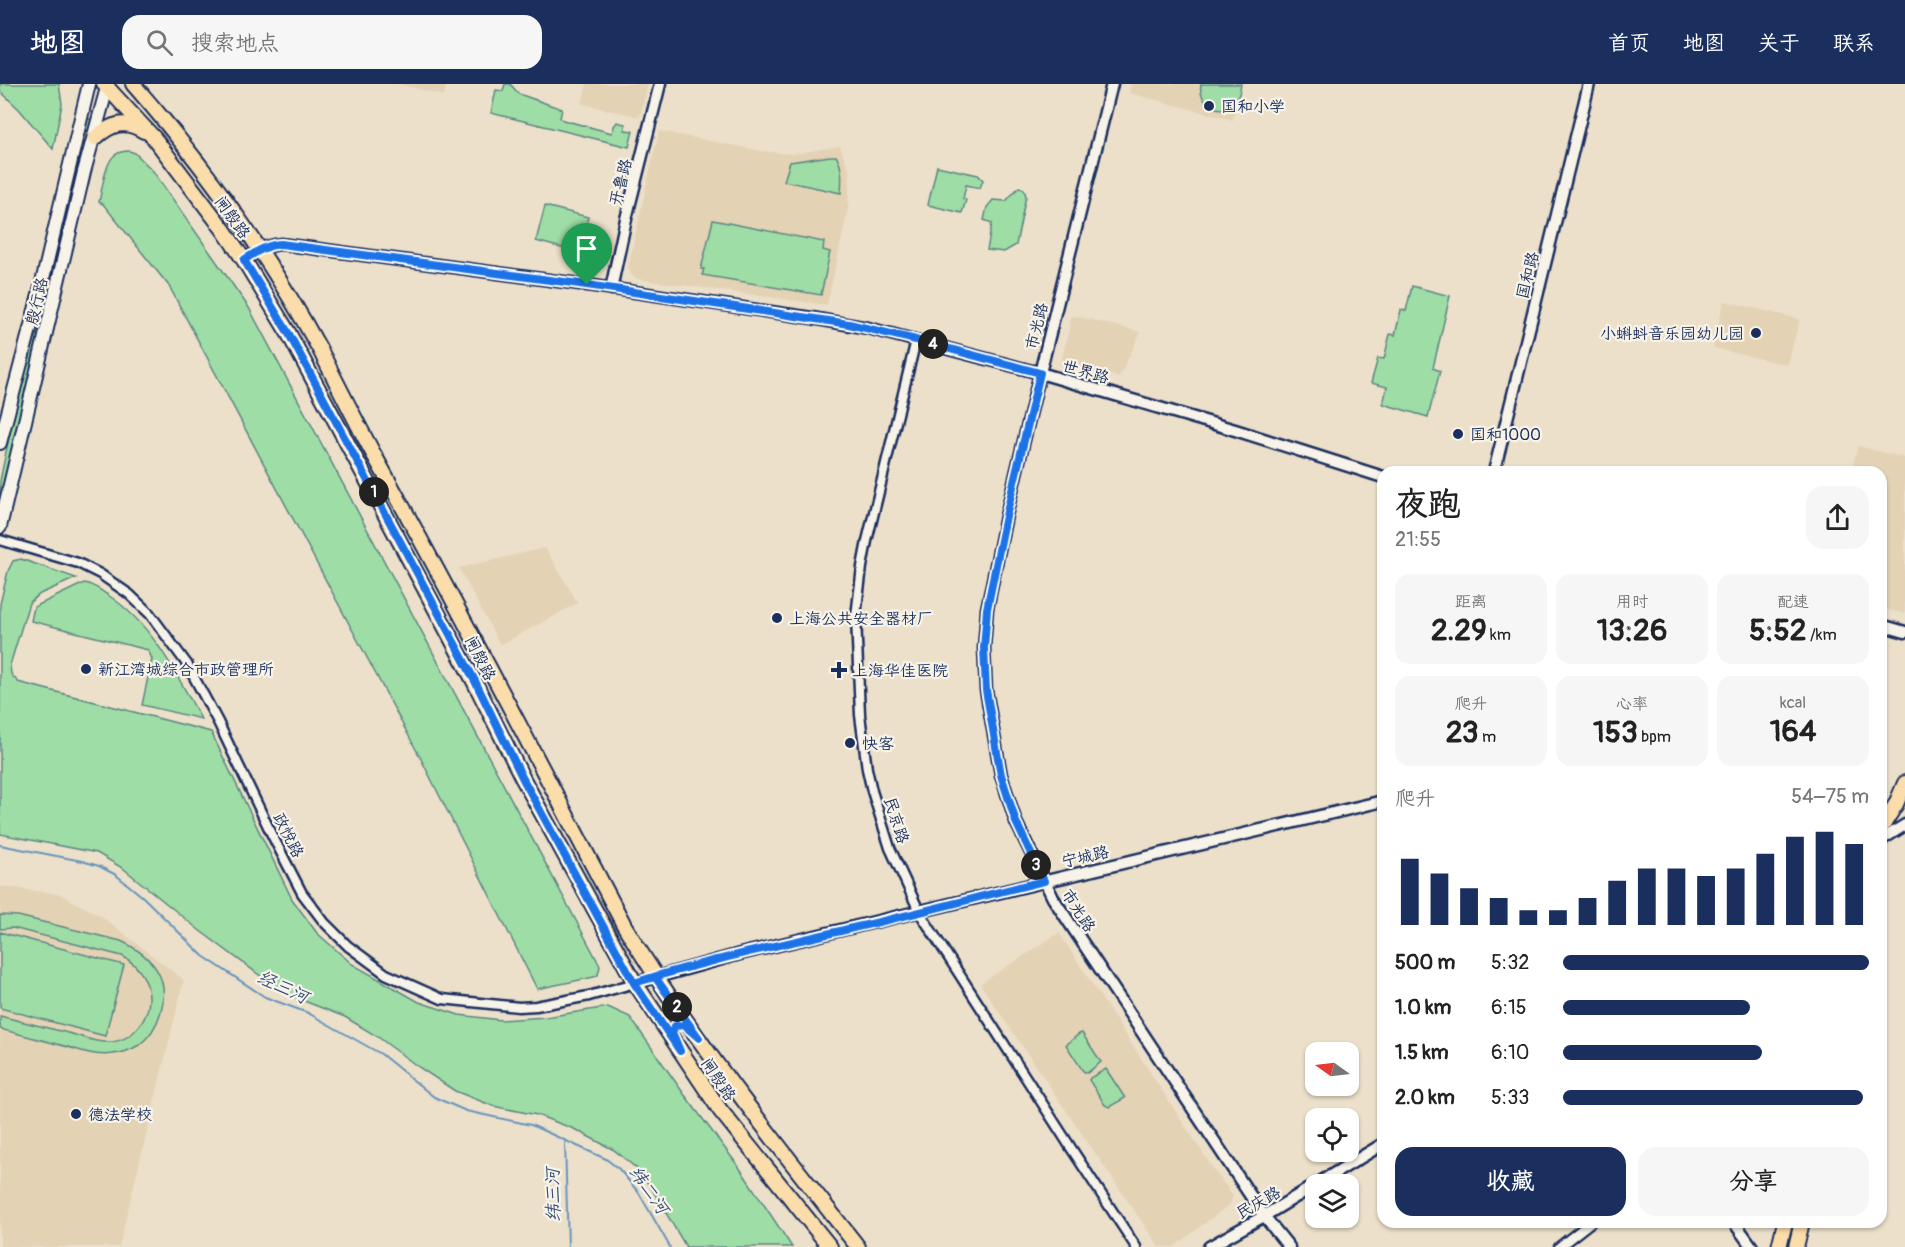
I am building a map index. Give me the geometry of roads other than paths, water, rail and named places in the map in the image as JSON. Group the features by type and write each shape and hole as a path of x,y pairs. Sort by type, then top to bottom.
{"main road":[{"name":"殷行路","path":"0,443 40,291 89,84"},
{"name":"闸殷路","path":"133,84 189,151 238,217 318,347 618,914 655,977 740,1096 858,1247"},
{"name":"殷行路","path":"0,527 84,172 95,138 107,85"},
{"name":"闸殷路","path":"107,85 154,138 244,260 289,334 476,683 523,779 634,983 720,1110 830,1247"},
{"path":"95,138 106,128 124,124 140,129 154,138"},
{"path":"1887,818 1905,783"},
{"path":"606,931 613,932 618,928 618,914"},
{"path":"680,1051 672,1032 675,1026 684,1025 699,1038"},
{"path":"1779,1247 1784,1228"},
{"path":"1796,1247 1801,1228"}],"street":[{"name":"开鲁路","path":"611,289 660,84"},
{"name":"市光路","path":"1112,84 1006,516 987,609 984,648 986,690 1001,775 1016,822 1053,898 1264,1216 1289,1247"},
{"name":"国和路","path":"1495,466 1589,84"},
{"name":"世界路","path":"244,260 259,250 281,244 441,264 820,319 916,340 1040,373 1235,430 1377,475"},
{"name":"民京路","path":"916,340 867,541 856,616 860,715 867,768 881,824 920,913 1136,1247"},
{"name":"政悦路","path":"0,540 78,564 100,574 129,594 150,614 187,664 302,893 324,922 348,945 386,974 442,999 519,1007 589,996 634,983"},
{"path":"1887,627 1905,632"},
{"name":"宁城路","path":"634,983 740,954 1377,802"},
{"path":"1887,836 1905,825"},
{"name":"民庆路","path":"1209,1247 1377,1148"},
{"path":"1558,1247 1583,1228"},
{"path":"1738,1228 1752,1247"}],"waterway":[{"name":"经三河","path":"0,845 99,866 116,875 143,897 203,956 265,997 308,1013 381,1054 434,1097 466,1111 531,1125 606,1159 619,1169 639,1193 670,1247"},
{"name":"纬三河","path":"565,1142 568,1247"}],"place":[{"name":"国和小学","path":"1209,106"},
{"name":"小蝌蚪音乐园幼儿园","path":"1756,333"},
{"name":"国和1000","path":"1458,434"},
{"name":"上海公共安全器材厂","path":"777,618"},
{"name":"新江湾城综合市政管理所","path":"86,669"},
{"name":"上海华佳医院","path":"839,670"},
{"name":"快客","path":"850,743"},
{"name":"德法学校","path":"76,1114"}],"water label":[{"name":"纬二河","path":"649,1190"}]}
